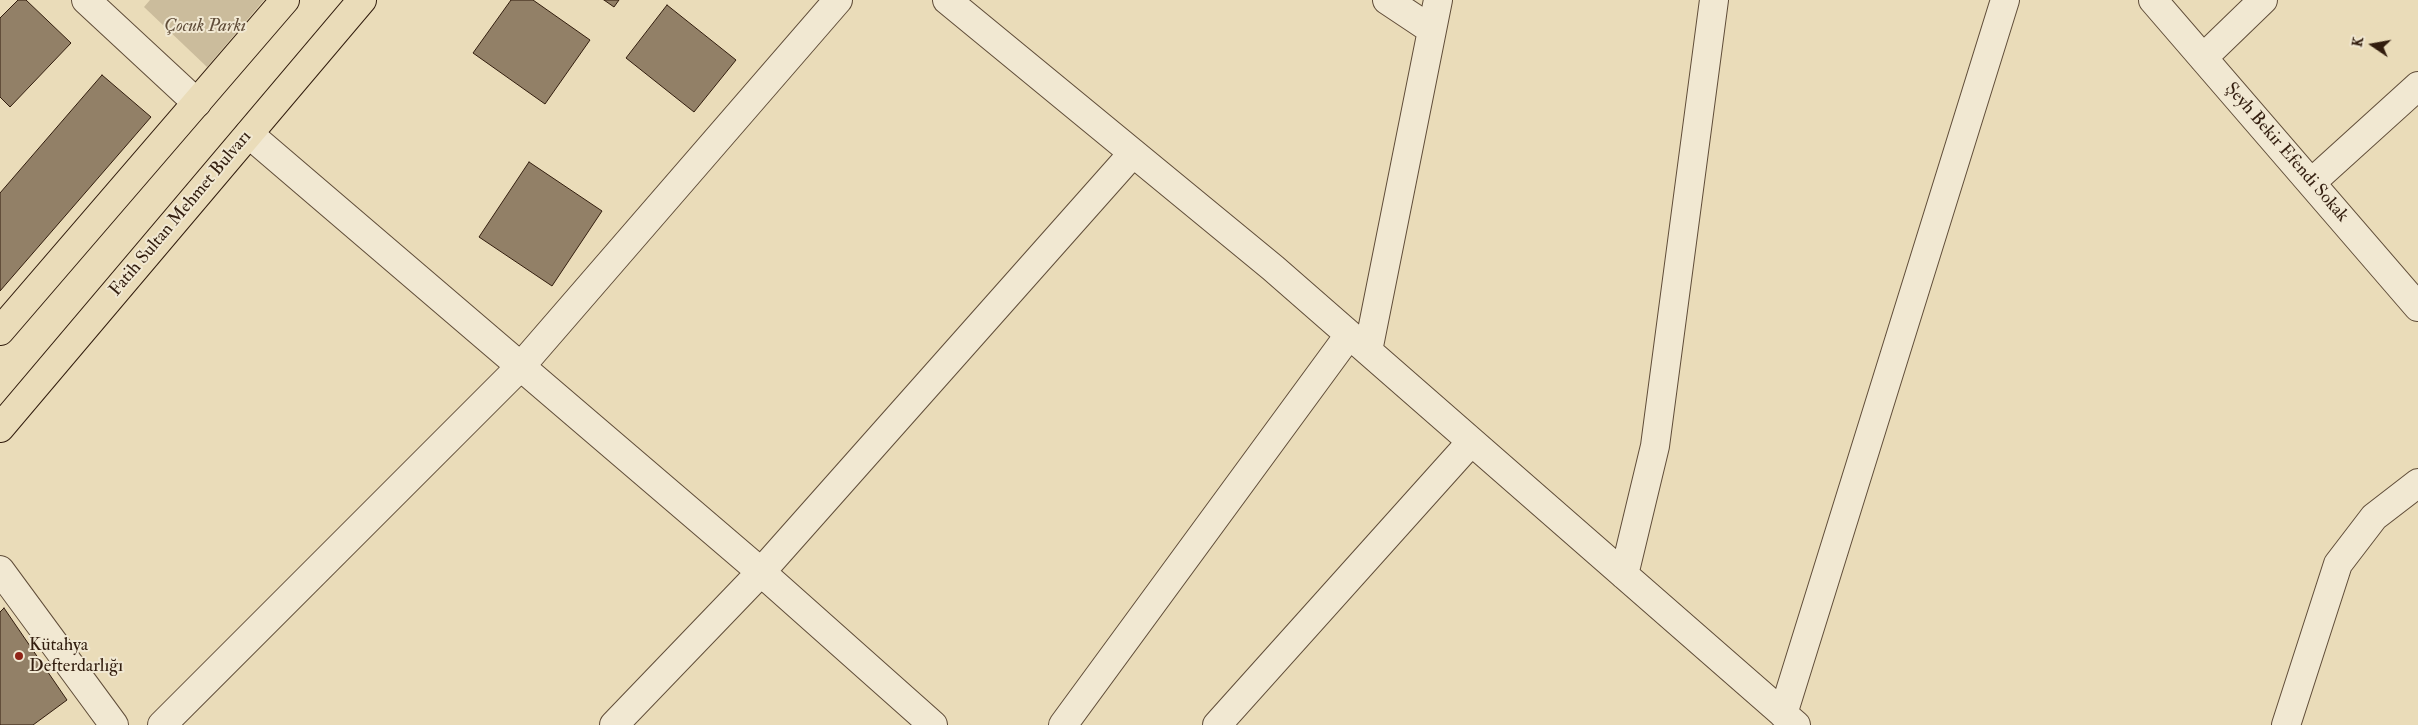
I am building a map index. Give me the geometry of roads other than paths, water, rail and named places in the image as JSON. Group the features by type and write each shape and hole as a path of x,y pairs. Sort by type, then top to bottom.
{"main road":[{"path":"0,331 286,0"},
{"name":"Fatih Sultan Mehmet Bulvarı","path":"0,428 362,0"}],"street":[{"path":"86,0 197,102"},
{"path":"162,725 521,366 838,0"},
{"path":"948,0 1273,268 1790,719 2005,0"},
{"path":"1387,0 1432,30"},
{"path":"1062,725 1358,343 1438,0"},
{"path":"1624,576 1655,446 1714,0"},
{"name":"Şeyh Bekir Efendi Sokak","path":"2153,0 2418,307"},
{"path":"2204,58 2263,0"},
{"path":"2311,183 2418,86"},
{"path":"249,134 761,572 933,725"},
{"path":"614,725 761,572 1133,153"},
{"path":"1216,725 1471,442"},
{"path":"2286,725 2338,564 2374,517 2418,483"},
{"path":"0,570 114,725"}],"place":[{"name":"Kütahya Defterdarlığı","path":"19,656"}],"park label":[{"name":"Çocuk Parkı","path":"205,27"}]}
